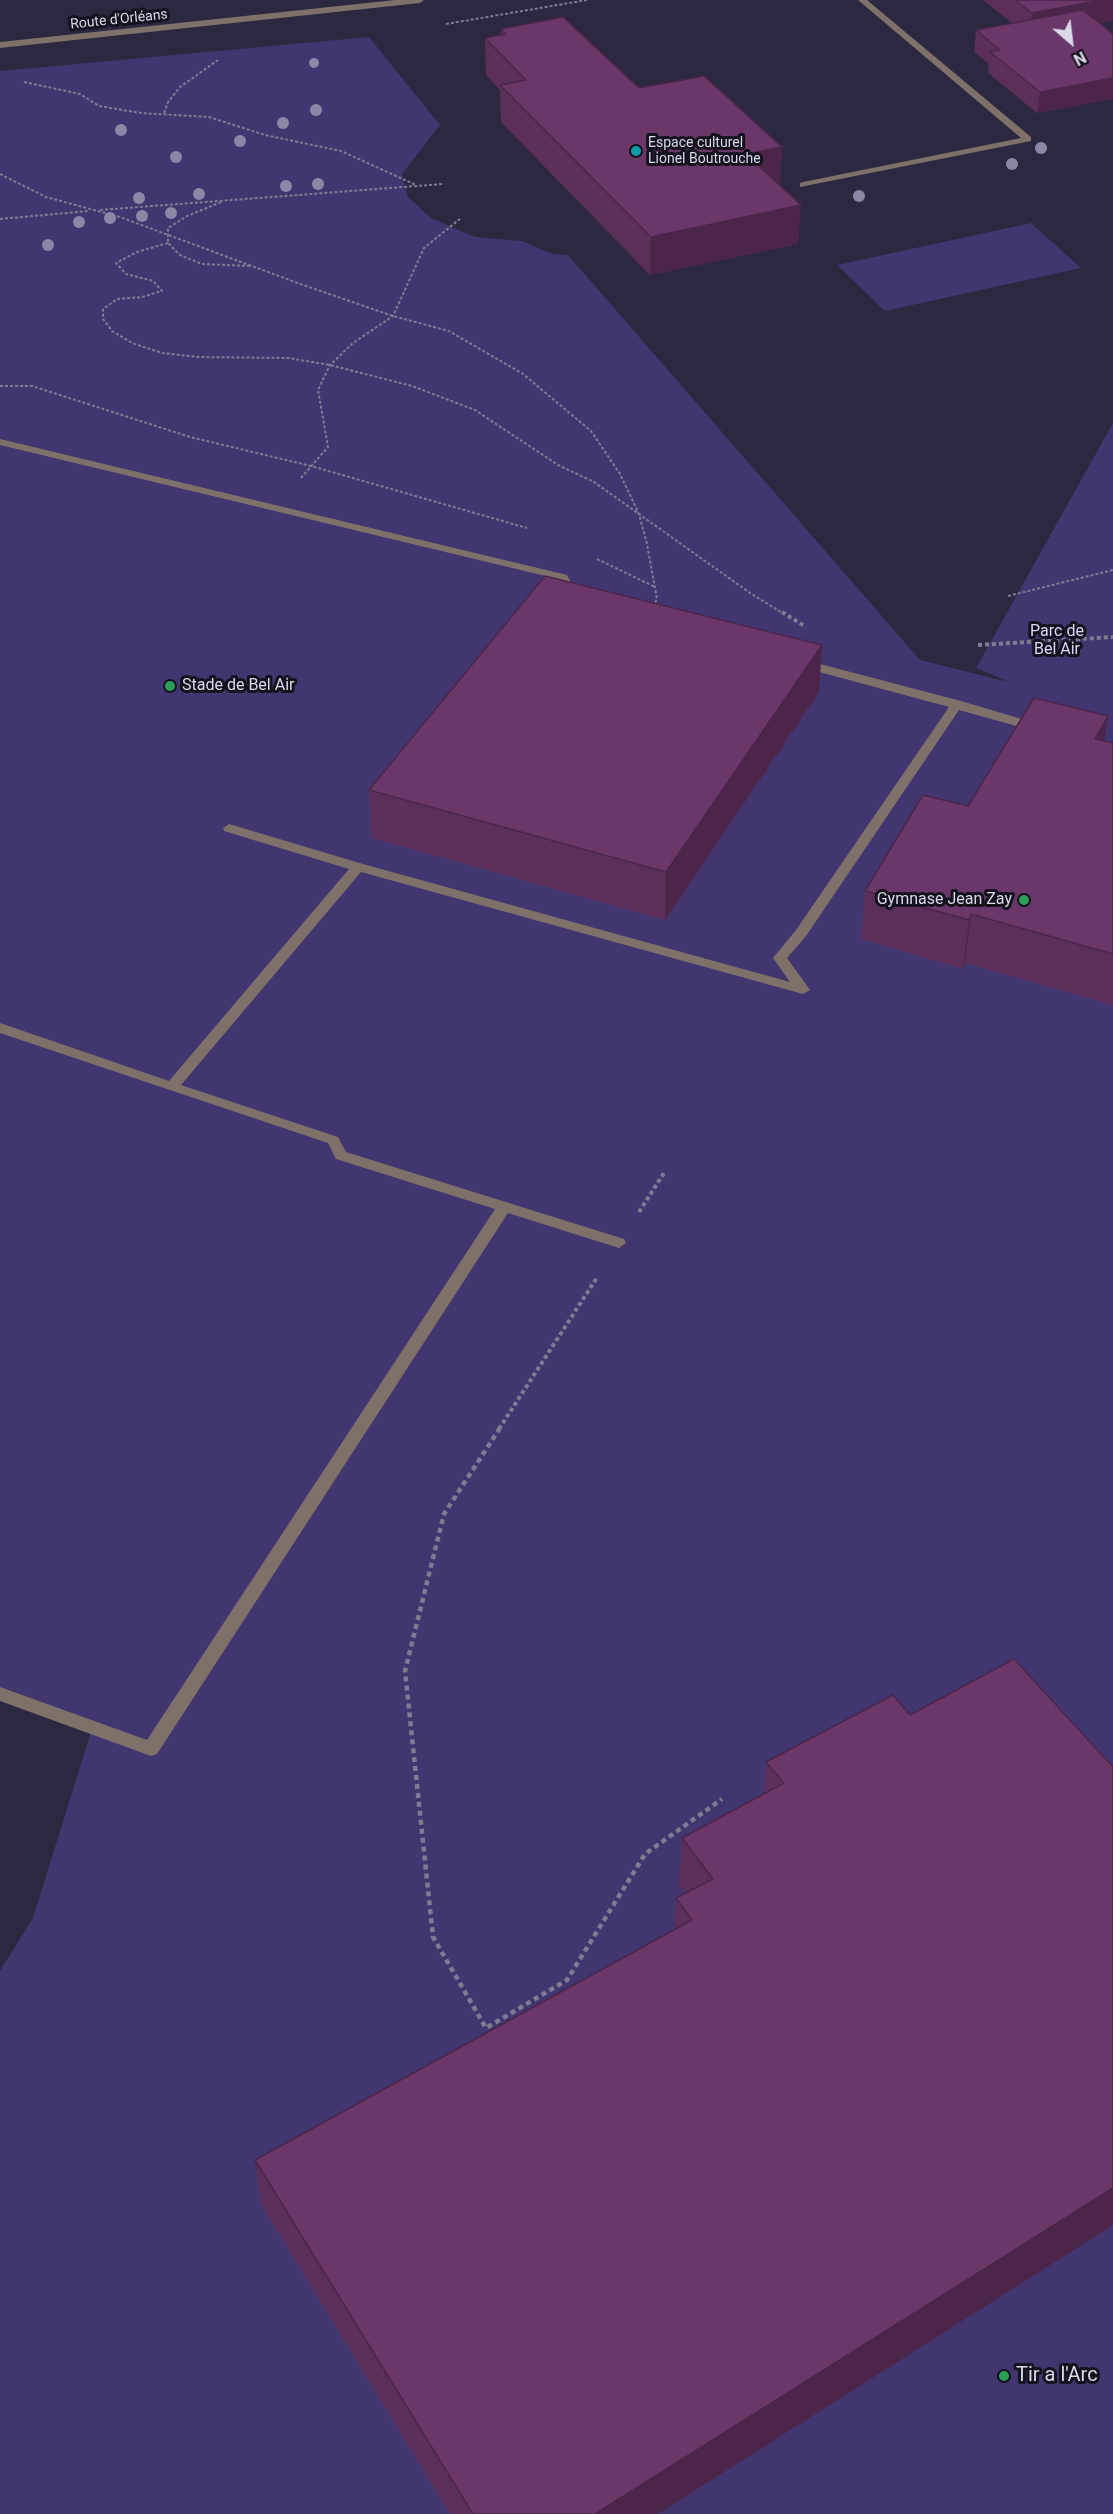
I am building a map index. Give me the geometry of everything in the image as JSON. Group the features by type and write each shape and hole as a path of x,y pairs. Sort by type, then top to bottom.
{"street":[{"name":"Route d'Orléans","path":"0,45 420,0"},
{"path":"803,185 1028,139 862,0"},
{"path":"0,442 563,577 575,603 585,606"},
{"path":"794,661 1046,730"},
{"path":"229,828 358,867 803,990 780,958 801,933 957,704"},
{"path":"172,1087 358,867"},
{"path":"0,1028 333,1140 341,1155 619,1243"},
{"path":"0,1694 151,1749 504,1207"}],"path":[{"path":"164,113 168,102 180,87 220,59"},
{"path":"18,81 80,94 99,106 141,113 209,117 265,135 341,151 416,186"},
{"path":"0,174 46,197 96,210 393,316 449,331 523,374 591,431 620,474 639,514 655,588 657,599 649,614"},
{"path":"0,219 443,184"},
{"path":"225,201 187,216 168,228 168,243 180,255 202,264 252,266"},
{"path":"273,508 328,447 318,390 330,365 353,343 393,316 424,249 461,218"},
{"path":"168,243 137,252 116,263 126,274 153,281 162,291 142,297 117,299 103,309 103,319 112,330 132,343 162,353 208,358 288,358 330,365 412,386 475,410 558,465 594,482 750,593 819,635 794,661"},
{"path":"0,386 32,386 190,437 311,466 492,516 537,531"},
{"path":"591,556 655,588"},
{"path":"1008,596 1113,570"},
{"path":"978,645 1113,637"},
{"path":"664,1173 444,1514 405,1671 433,1937 486,2028 567,1980 645,1854 722,1799"}],"green space":[{"name":"Parc de Bel Air","path":"369,37 440,125 402,174 408,197 431,218 475,237 522,241 552,254 568,255 920,660 1012,683 976,668 1113,423 1113,2514 0,2514 0,1971 33,1918 93,1725 0,1691 0,71"},
{"path":"1031,223 1081,268 885,311 837,265"}],"building":[{"path":"1015,0 1102,0 1032,13"},
{"path":"1083,10 1113,34 1113,78 1040,92 990,52 1000,50 976,30"},
{"path":"563,17 639,88 704,76 782,147 746,154 801,205 651,237 500,85 526,80 485,38 506,34 501,29"},
{"path":"545,576 822,645 666,872 369,790"},
{"path":"1034,698 1108,716 1095,739 1113,743 1113,954 971,914 969,920 865,891 923,795 968,806"},
{"path":"1014,1659 1113,1767 1113,2188 595,2514 473,2514 255,2160 692,1920 676,1898 713,1879 682,1838 784,1783 766,1762 893,1695 910,1715"}],"place":[{"name":"Espace culturel Lionel Boutrouche","path":"636,151"},
{"name":"Stade de Bel Air","path":"170,686"},
{"name":"Gymnase Jean Zay","path":"1024,900"},
{"name":"Tir a l'Arc","path":"1004,2376"}]}
